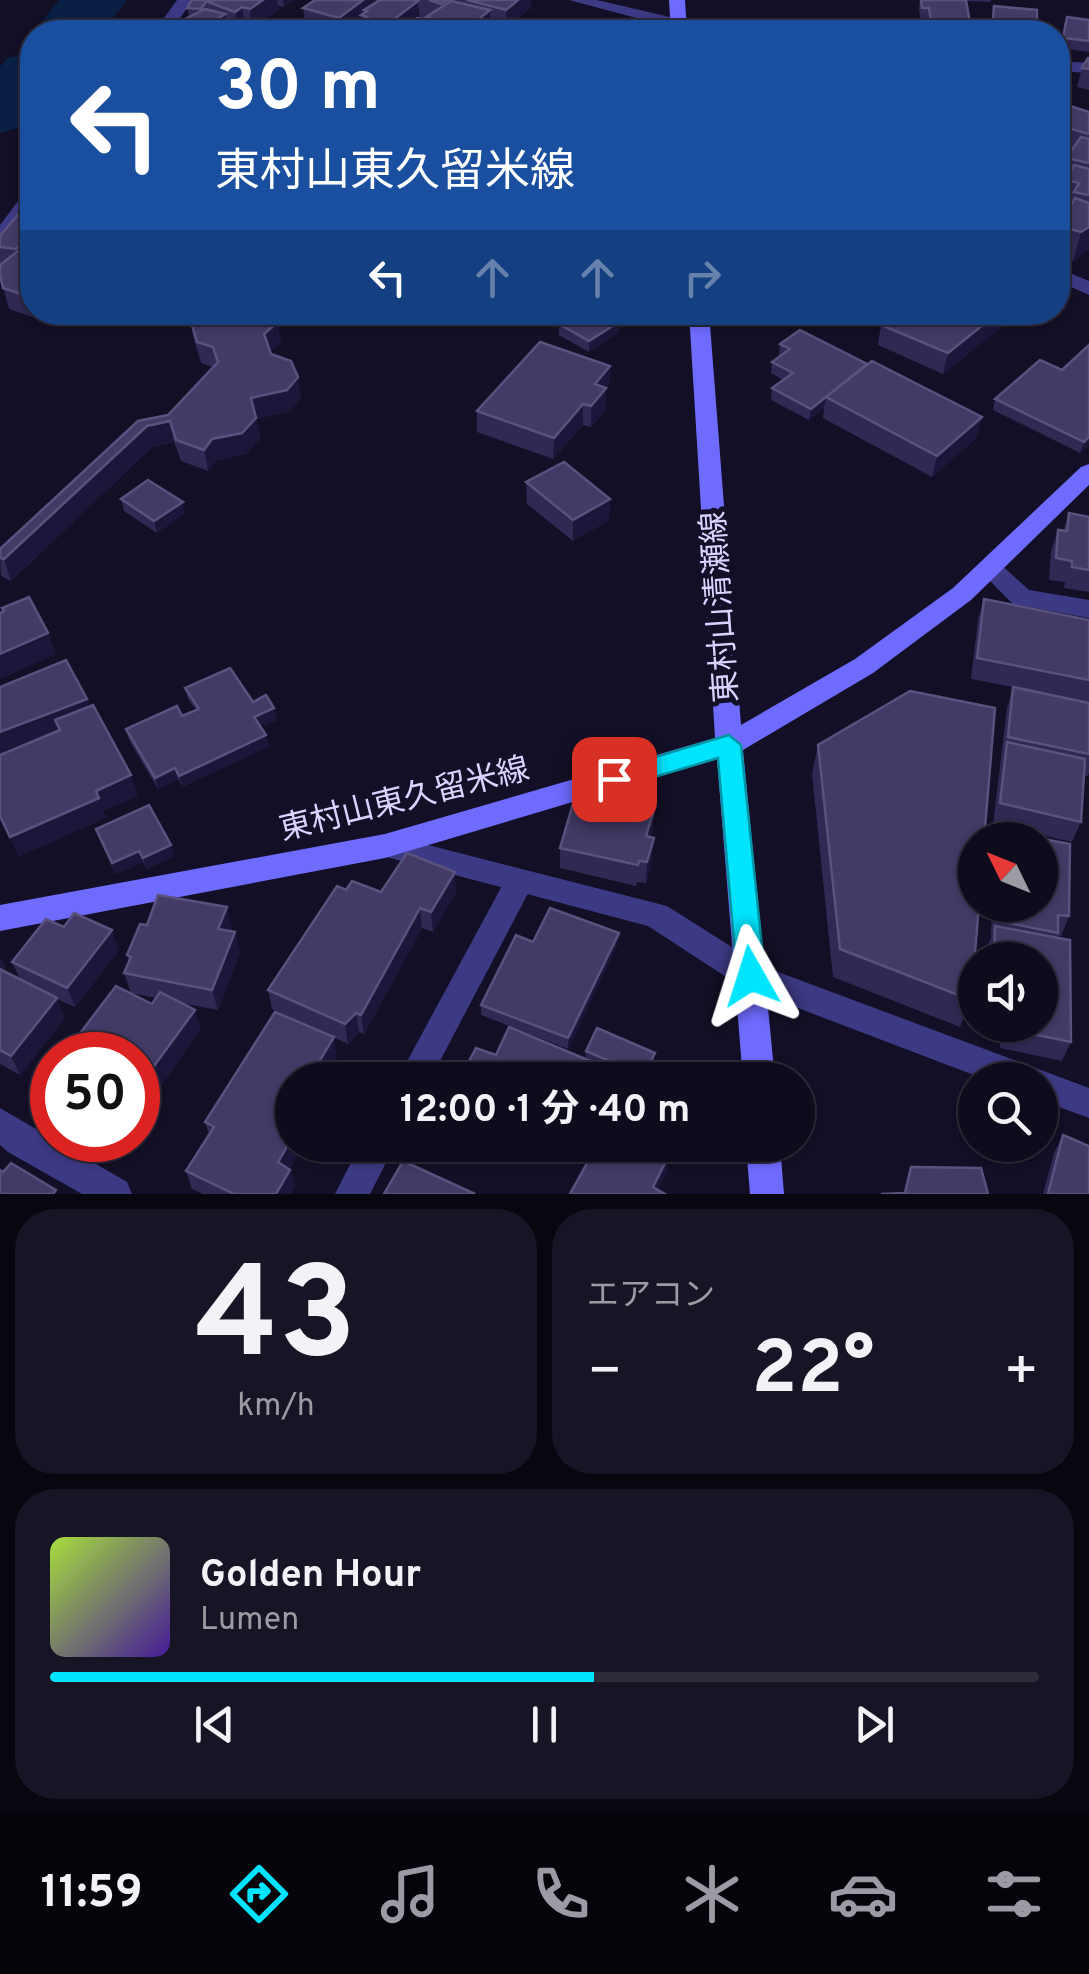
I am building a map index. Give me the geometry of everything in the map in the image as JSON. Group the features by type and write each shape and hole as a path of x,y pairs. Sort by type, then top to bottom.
{"main road":[{"name":"東村山清瀬線","path":"699,325 729,745 758,1062"},
{"name":"東村山東久留米線","path":"0,918 385,846 729,745 864,666 962,594 1089,472"},
{"path":"764,1162 767,1194"}],"street":[{"path":"578,0 649,20"},
{"path":"0,238 20,212"},
{"path":"989,568 1022,598 1089,609"},
{"path":"385,846 656,916 751,976 979,1062"},
{"path":"423,1062 520,882"},
{"path":"1058,1092 1089,1103"},
{"path":"0,1124 20,1142 114,1194"},
{"path":"352,1194 369,1162"}],"building":[{"path":"192,0 207,0 201,9 187,8"},
{"path":"263,0 250,9 242,7 235,12 208,2"},
{"path":"315,0 363,0 339,18 303,8"},
{"path":"380,0 418,1 393,20 363,20 367,17 361,15 367,11 364,10"},
{"path":"467,0 518,0 506,10"},
{"path":"921,0 966,0 969,20 931,20 929,8 922,8"},
{"path":"451,1 490,10 478,20 426,17"},
{"path":"994,6 1037,10 1037,20 993,20"},
{"path":"205,9 225,14 216,20 183,20"},
{"path":"1067,17 1089,20 1089,41 1070,39 1070,20"},
{"path":"1070,106 1089,112 1089,134 1070,128"},
{"path":"1081,137 1089,139 1089,163 1070,159"},
{"path":"1074,165 1089,169 1089,195 1074,192 1079,183 1070,181"},
{"path":"1075,198 1089,203 1089,227 1081,232 1070,229 1070,207"},
{"path":"20,212 20,244 16,249 0,247 0,236"},
{"path":"20,249 20,294 3,288 0,265"},
{"path":"192,325 274,325 264,334 271,354 291,361 298,377 287,390 251,398 256,418 242,433 212,439 204,450 176,440 170,421 147,426 4,559 0,558 0,549 138,421 168,415 218,362 213,347 197,342"},
{"path":"561,325 614,325 589,341"},
{"path":"881,325 983,325 948,353"},
{"path":"800,330 867,364 811,409 772,388 793,373 772,362 790,349 780,344"},
{"path":"540,342 610,366 595,384 606,388 591,406 583,404 554,438 477,411"},
{"path":"1089,345 1089,437 1084,442 995,399 1040,360 1062,370"},
{"path":"872,361 982,417 937,456 826,397"},
{"path":"564,462 610,499 573,520 526,482"},
{"path":"148,480 183,502 154,521 121,499"},
{"path":"1069,513 1089,517 1089,570 1056,558 1058,530 1067,531"},
{"path":"29,597 48,633 0,654 2,608"},
{"path":"984,599 1089,620 1089,680 977,658"},
{"path":"66,660 87,699 0,732 0,687"},
{"path":"230,668 253,702 266,695 274,708 254,717 266,735 179,776 175,768 155,778 126,729 177,706 182,716 199,709 185,688"},
{"path":"1013,687 1089,703 1089,754 1008,737"},
{"path":"910,691 995,708 986,822 958,822 958,922 978,922 976,942 958,942 958,995 840,949 818,745"},
{"path":"93,705 131,775 96,791 99,798 10,837 0,816 0,755 60,730 55,720"},
{"path":"1007,742 1085,759 1081,822 1000,803"},
{"path":"577,790 655,807 646,836 654,838 647,862 639,861 638,865 560,848"},
{"path":"149,805 171,845 143,858 139,851 112,863 96,829"},
{"path":"1058,842 1070,844 1069,916 1058,915"},
{"path":"407,853 455,872 431,912 420,908 361,1015 356,1013 345,1024 268,990 337,886 346,890 352,881 381,892"},
{"path":"158,895 227,907 218,929 235,932 212,990 124,973 140,924 147,925"},
{"path":"550,908 619,933 568,1038 481,1005 516,935 533,942"},
{"path":"74,913 112,930 67,988 12,962 46,919 64,927"},
{"path":"1003,922 1058,922 1058,933"},
{"path":"995,926 1070,940 1071,1042 1058,1039 1058,942 995,942"},
{"path":"0,969 57,998 11,1056 0,1050"},
{"path":"116,986 152,1004 160,992 195,1010 160,1058 160,1032 81,1032"},
{"path":"275,1012 334,1037 319,1062 275,1062 275,1162 290,1170 276,1194 234,1194 186,1171 214,1127 205,1122"},
{"path":"509,1027 592,1062 469,1062 476,1048 496,1055"},
{"path":"597,1028 655,1053 651,1062 612,1062 586,1051"},
{"path":"1063,1135 1089,1146 1089,1194 1048,1194"},
{"path":"405,1162 475,1194 384,1194"},
{"path":"588,1162 666,1162 653,1187 665,1194 570,1194"},
{"path":"11,1163 56,1190 53,1194 0,1194 0,1170 3,1172"},
{"path":"911,1167 981,1168 988,1194 881,1194 905,1193"}],"waterway":[{"path":"77,20 94,0"},
{"path":"0,111 20,87"}],"route":[{"path":"614,779 729,745 751,976"}]}
